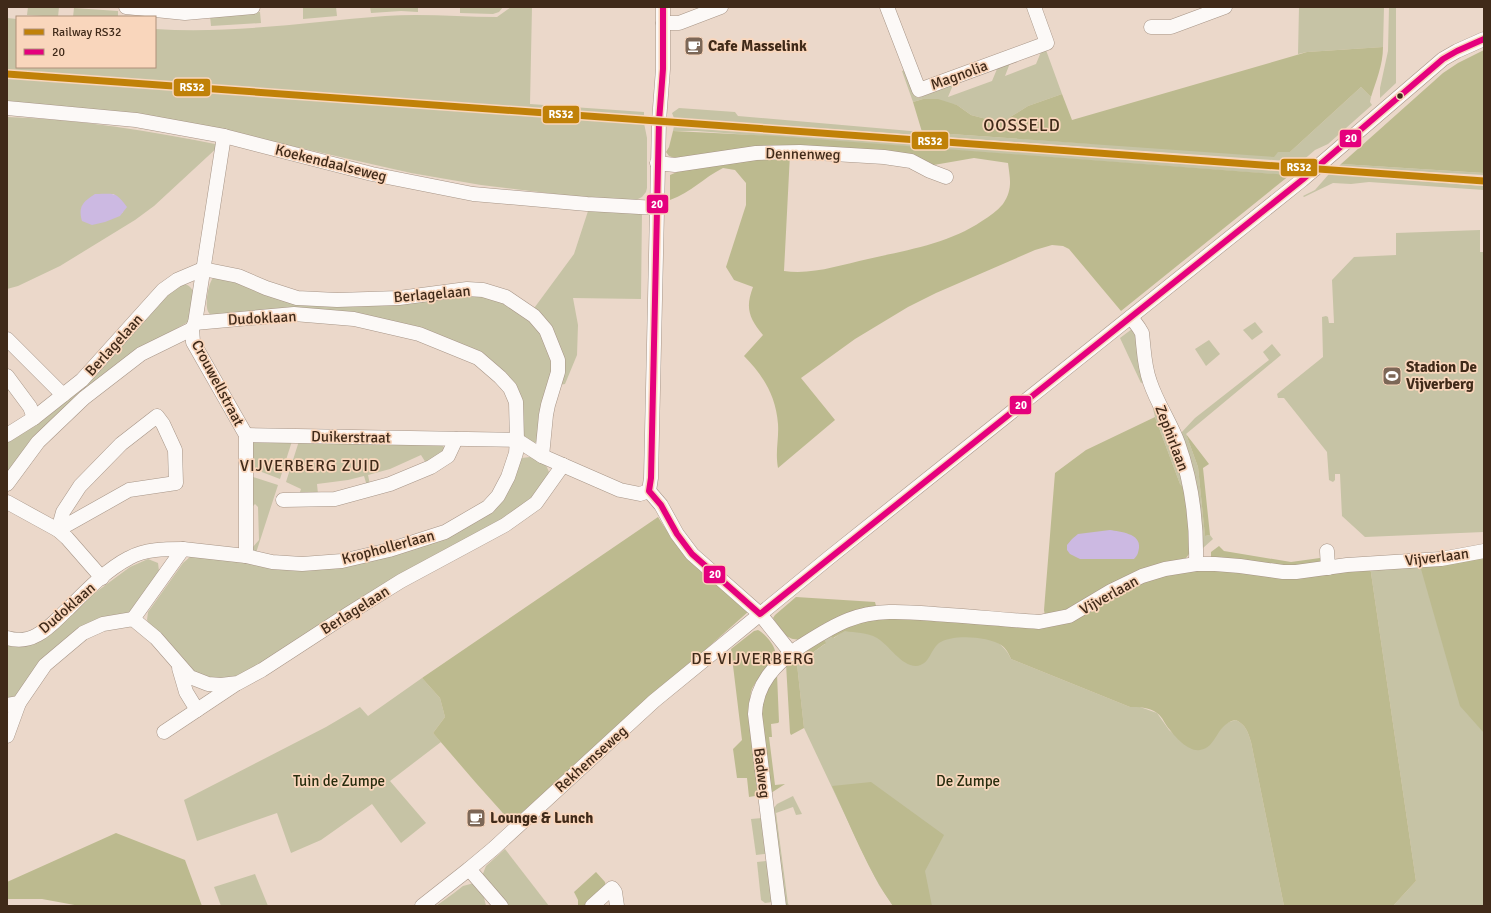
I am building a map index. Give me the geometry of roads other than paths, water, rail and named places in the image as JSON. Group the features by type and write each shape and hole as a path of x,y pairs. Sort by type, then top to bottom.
{"street":[{"path":"126,7 185,12 252,7"},
{"path":"649,490 651,478 660,97 663,69 663,7"},
{"path":"663,23 679,23 721,7"},
{"name":"Magnolia","path":"887,7 919,90 1047,43 1034,7"},
{"path":"1151,27 1171,27 1225,7"},
{"name":"Rekhemseweg","path":"422,906 469,869 654,702 760,614 1302,180 1443,59 1484,39"},
{"name":"Koekendaalseweg","path":"7,108 136,120 224,136 372,174 473,194 587,204 657,208"},
{"path":"194,326 224,136"},
{"name":"Dennenweg","path":"658,163 675,164 756,153 800,152 884,157 911,161 946,177"},
{"name":"Berlagelaan","path":"7,436 34,418 82,380 163,290 177,280 203,269 238,276 266,288 297,298 337,300 399,298 467,289 483,290 506,297 534,316 546,330 558,360 558,372 546,415 542,456"},
{"name":"Dudoklaan","path":"7,484 38,442 84,398 141,354 194,326 294,314 354,319 418,334 478,358 510,388 516,402 517,440"},
{"name":"Zephirlaan","path":"1130,317 1142,333 1150,382 1178,444 1188,478 1197,537 1196,564"},
{"name":"Crouwellstraat","path":"194,326 193,342 246,435 246,556"},
{"path":"7,338 63,395"},
{"path":"7,376 30,407 34,418"},
{"path":"157,416 163,424 175,450 176,483 129,490 58,530 63,512 80,486 121,444 157,416"},
{"name":"Duikerstraat","path":"246,435 517,440"},
{"path":"283,500 334,499 390,484 431,467 448,456 456,439"},
{"path":"517,440 542,456 620,490 640,494 649,490"},
{"name":"Krophollerlaan","path":"183,549 246,556 272,562 302,564 342,561 389,550 445,532 488,507 498,496 508,477 516,453 517,440"},
{"name":"Berlagelaan","path":"164,732 238,683 262,670 401,581 505,525 536,503 563,465"},
{"path":"649,490 661,504 677,534 692,554 760,614 791,653"},
{"name":"Dudoklaan","path":"7,502 58,530 67,538 102,578"},
{"path":"7,736 13,704 45,665 83,634 103,624 133,619 183,549"},
{"name":"Dudoklaan","path":"7,638 18,640 27,639 37,635 52,624 102,578 130,557 154,550 183,549"},
{"path":"1326,551 1328,568"},
{"name":"Vijverlaan","path":"791,653 829,629 849,619 871,613 908,613 1039,622 1070,616 1111,591 1142,576 1165,569 1196,564 1240,566 1283,572 1296,572 1347,565 1441,559 1484,551"},
{"name":"Berlagelaan","path":"133,619 156,638 177,664 190,677 208,684 221,685 238,683"},
{"name":"Badweg","path":"779,906 755,714 755,703 762,684 770,673 791,653"},
{"name":"Berlagelaan","path":"177,664 186,692 197,710"},
{"path":"469,869 498,905"},
{"path":"592,906 612,888 615,892 617,906"}],"rail line":[{"name":"RS32","path":"7,74 1484,181"}],"place":[{"name":"Cafe Masselink","path":"694,46"},
{"name":"Stadion De Vijverberg","path":"1392,376"},
{"name":"Lounge & Lunch","path":"476,818"}],"district":[{"name":"OOSSELD","path":"1022,125"},
{"name":"VIJVERBERG ZUID","path":"310,466"},
{"name":"DE VIJVERBERG","path":"753,659"}],"park label":[{"name":"Tuin de Zumpe","path":"339,781"},
{"name":"De Zumpe","path":"968,781"}]}
